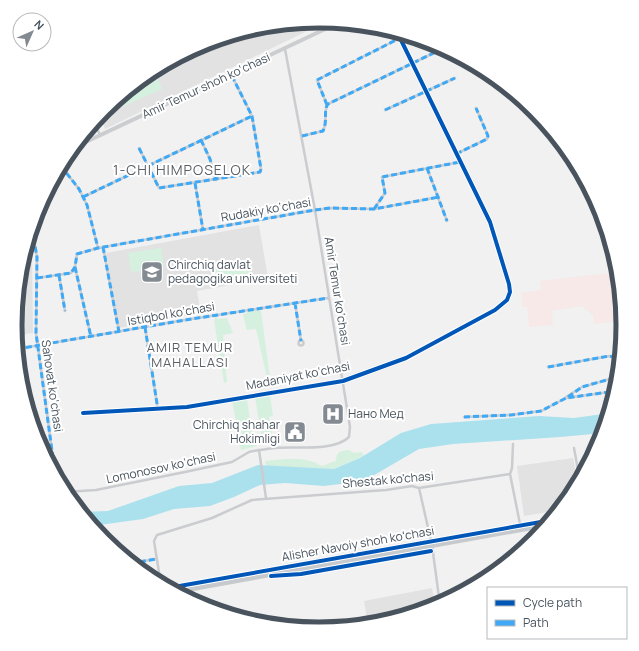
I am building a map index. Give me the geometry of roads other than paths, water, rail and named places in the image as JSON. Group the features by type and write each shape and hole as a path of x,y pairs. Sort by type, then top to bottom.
{"main road":[{"name":"Amir Temur shoh ko‘chasi","path":"84,143 327,28"},
{"name":"Alisher Navoiy shoh koʻchasi","path":"178,586 431,546 520,524 544,521"},
{"name":"Alisher Navoiy shoh koʻchasi","path":"185,590 539,527"}],"street":[{"path":"302,136 323,131 327,121 325,109 327,106 317,80 398,39"},
{"path":"374,208 385,193 382,177 460,162 401,40"},
{"name":"Amir Temur ko‘chasi","path":"259,450 274,448 301,449 344,441 349,437 350,426 328,298 315,210 286,48"},
{"path":"327,106 436,52"},
{"path":"139,148 159,188 260,172 261,169 252,116 231,74"},
{"path":"385,110 455,78"},
{"path":"456,154 487,139 488,136 476,108"},
{"path":"83,197 252,116"},
{"path":"97,128 100,135"},
{"path":"201,140 210,158 216,180"},
{"name":"Madaniyat ko‘chasi","path":"83,413 158,410 187,407 343,381 406,358 495,310 507,300 510,292 509,284 490,222 460,162"},
{"path":"427,168 447,221"},
{"path":"65,172 87,205 98,248"},
{"path":"195,183 204,230"},
{"name":"Rudakiy ko‘chasi","path":"75,267 77,254 102,247 315,210 330,208 374,208 439,197"},
{"name":"Sahovat ko‘chasi","path":"34,242 37,257 37,346 53,456"},
{"path":"102,247 119,332"},
{"path":"37,278 71,272 75,267"},
{"path":"75,267 91,337"},
{"path":"59,275 64,311"},
{"name":"Istiqbol ko‘chasi","path":"23,348 328,298"},
{"path":"295,303 301,341"},
{"path":"145,327 158,410"},
{"path":"548,368 609,356 615,357"},
{"path":"464,417 541,411 566,398 582,387 610,379"},
{"path":"566,398 609,392"},
{"path":"513,444 512,468 510,474 520,524"},
{"path":"574,448 578,472"},
{"path":"259,450 266,498"},
{"name":"Lomonosov ko‘chasi","path":"72,492 96,490 232,462 249,452 259,450"},
{"name":"Shestak ko'chasi","path":"157,558 154,541 157,535 212,518 239,504 266,498 359,493 412,486 419,488 510,474"},
{"path":"419,488 431,546 439,597"},
{"path":"138,562 157,558 160,576"}],"water":[{"path":"603,414 596,434 453,444 419,449 364,481 324,486 285,483 260,485 210,506 174,509 143,519 99,525 87,512 108,511 179,486 212,483 258,465 334,469 360,458 401,433 431,424 539,416 574,418"}],"place":[{"name":"Chirchiq davlat pedagogika universiteti","path":"152,272"},
{"name":"Нано Мед","path":"333,414"},
{"name":"Chirchiq shahar Hokimligi","path":"295,432"}],"district":[{"name":"1-CHI HIMPOSELOK","path":"182,170"},
{"name":"AMIR TEMUR MAHALLASI","path":"190,354"}]}
